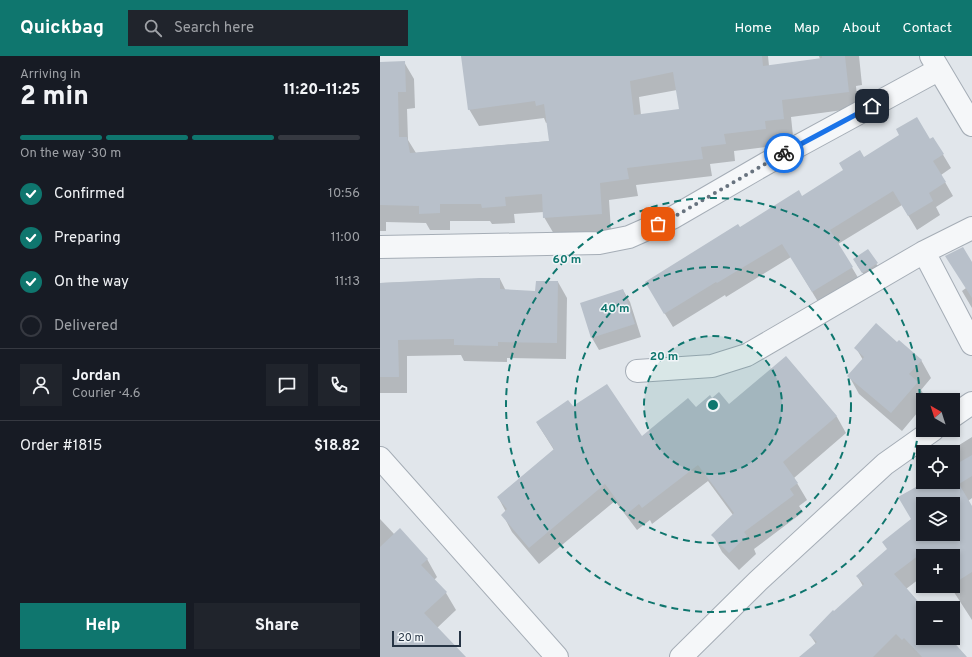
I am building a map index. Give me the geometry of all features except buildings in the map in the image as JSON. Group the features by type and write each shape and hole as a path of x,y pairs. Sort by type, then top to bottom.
{"street":[{"path":"380,247 599,243 629,237 672,218 935,63 972,125"},
{"path":"637,372 712,366 746,355 924,252 972,228"},
{"path":"924,252 972,344"},
{"path":"960,411 972,402"},
{"path":"681,657 758,581 885,464 923,437"},
{"path":"380,458 557,657"}],"way so far":[{"path":"658,224 672,218 784,153"}],"route":[{"path":"784,153 872,106"}]}
